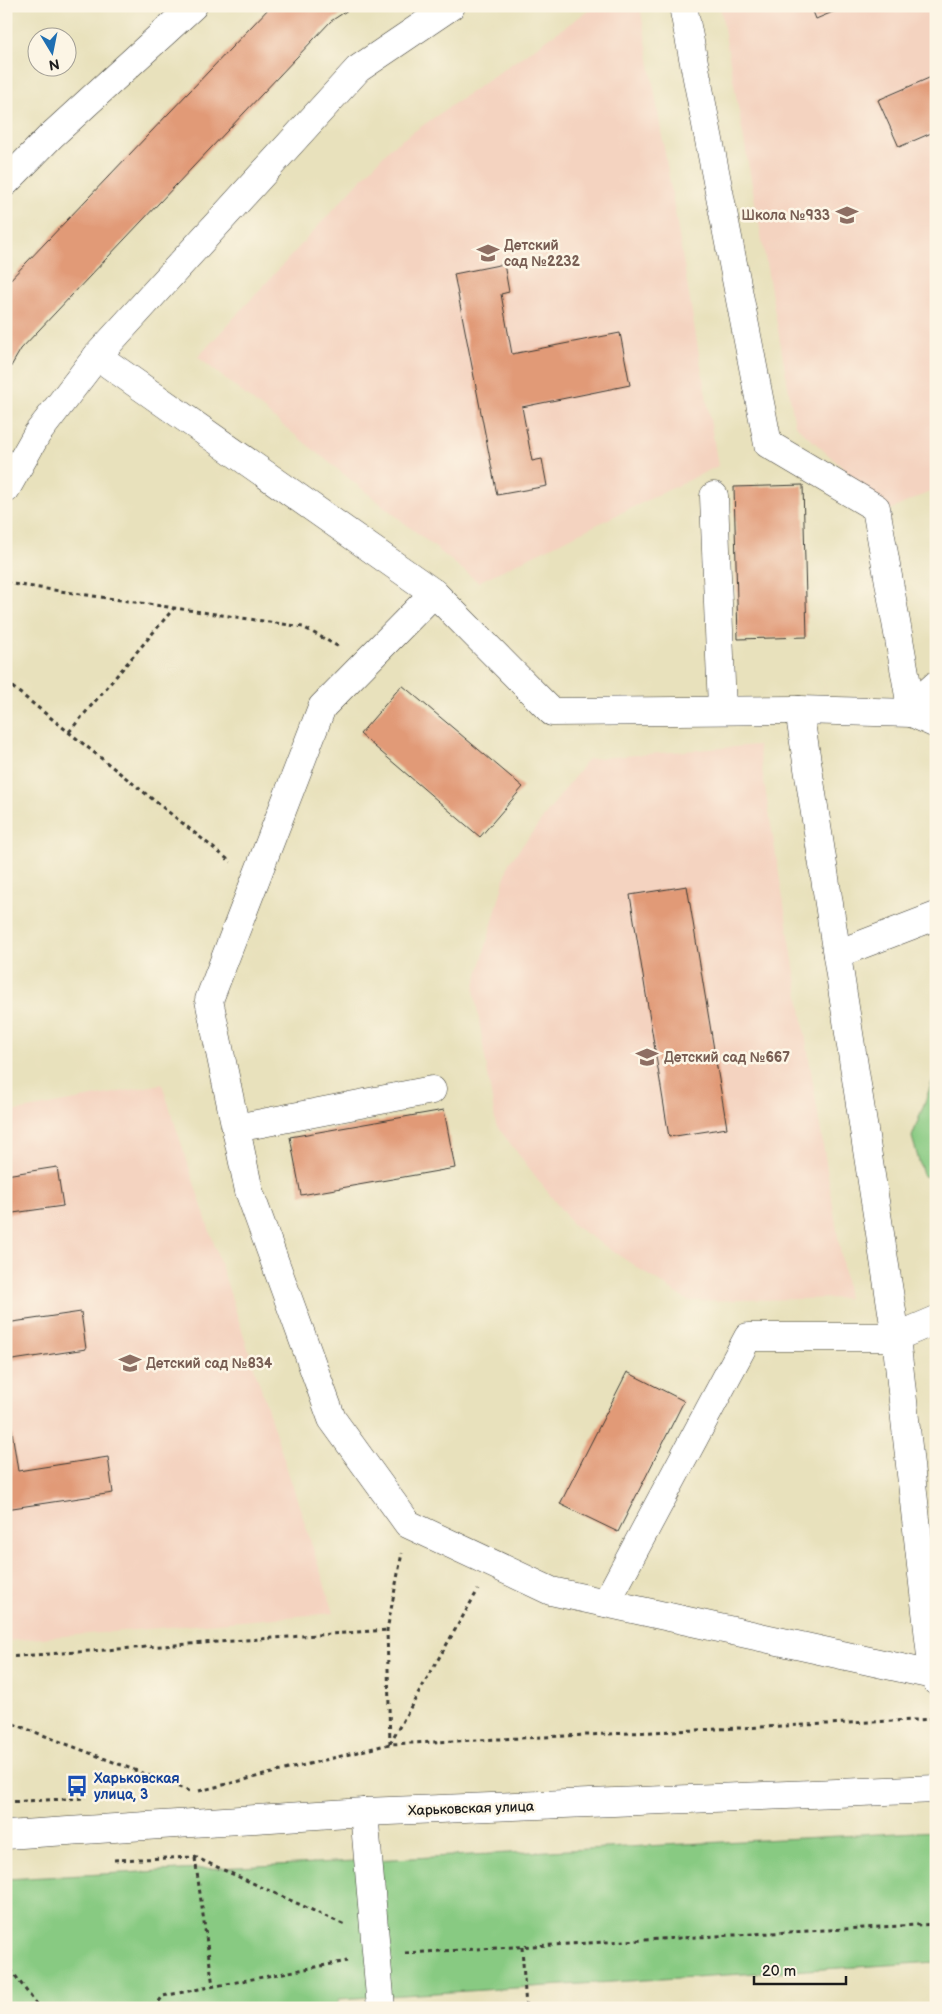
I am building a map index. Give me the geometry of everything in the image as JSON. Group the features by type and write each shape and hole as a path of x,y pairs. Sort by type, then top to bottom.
{"street":[{"path":"6,182 51,136 193,6"},
{"path":"6,489 37,434 97,356 358,68 451,6"},
{"path":"682,6 768,444 876,508 920,715"},
{"path":"97,356 434,593 552,712 799,710 920,715"},
{"path":"714,496 722,710"},
{"path":"434,593 322,707 210,1000 248,1191 332,1419 408,1524 551,1591 934,1678 896,1337 799,710"},
{"path":"920,715 936,685"},
{"path":"837,954 936,916"},
{"path":"236,1128 432,1090"},
{"path":"606,1603 748,1337 896,1337 936,1320"},
{"name":"Харьковская улица","path":"6,1835 364,1812 936,1789"},
{"path":"364,1812 381,2008"}],"path":[{"path":"6,583 303,627 366,662"},
{"path":"69,732 174,608"},
{"path":"6,682 255,881"},
{"path":"390,1744 387,1630 408,1524"},
{"path":"390,1744 494,1564"},
{"path":"6,1657 387,1630"},
{"path":"183,1792 193,1792 390,1744 936,1719"},
{"path":"6,1721 193,1792"},
{"path":"6,1802 95,1797"},
{"path":"213,1986 195,1857 345,1925 376,1955"},
{"path":"154,2008 163,1996 376,1955 936,1924"},
{"path":"522,1947 526,2008"},
{"path":"6,1963 39,2008"}],"shaded area":[{"name":"Детский сад №2232","path":"595,6 640,6 718,466 478,582 198,357 390,148"},
{"name":"Школа №933","path":"720,6 936,6 936,489 890,510 795,425"},
{"name":"Детский сад №667","path":"758,745 848,1298 688,1301 573,1225 496,1125 474,989 509,863 588,759"},
{"name":"Детский сад №834","path":"162,1084 334,1613 6,1641 6,1113"}],"green space":[{"path":"936,1071 936,1181 923,1175 912,1137"},
{"path":"936,1831 936,1962 338,1999 338,2008 6,2008 6,1879"}],"building":[{"path":"271,6 354,6 331,21 21,349 6,375 6,284"},
{"path":"811,6 847,6 816,19"},
{"path":"936,75 936,131 899,147 878,100"},
{"path":"504,264 509,292 501,294 512,354 620,333 630,385 522,407 532,461 542,459 547,486 497,495 454,274"},
{"path":"803,485 807,637 738,639 734,487"},
{"path":"402,685 523,787 480,837 360,734"},
{"path":"687,886 727,1128 669,1137 630,895"},
{"path":"444,1110 455,1168 301,1195 290,1137"},
{"path":"57,1167 63,1206 6,1214 6,1175"},
{"path":"81,1312 86,1349 6,1361 6,1323"},
{"path":"627,1372 684,1401 618,1532 560,1504"},
{"path":"7,1399 18,1471 108,1457 113,1493 6,1509"}],"place":[{"name":"Школа №933","path":"847,215"},
{"name":"Детский сад №2232","path":"488,253"},
{"name":"Детский сад №667","path":"647,1057"},
{"name":"Детский сад №834","path":"130,1363"},
{"name":"Харьковская улица, 3","path":"77,1786"}]}
